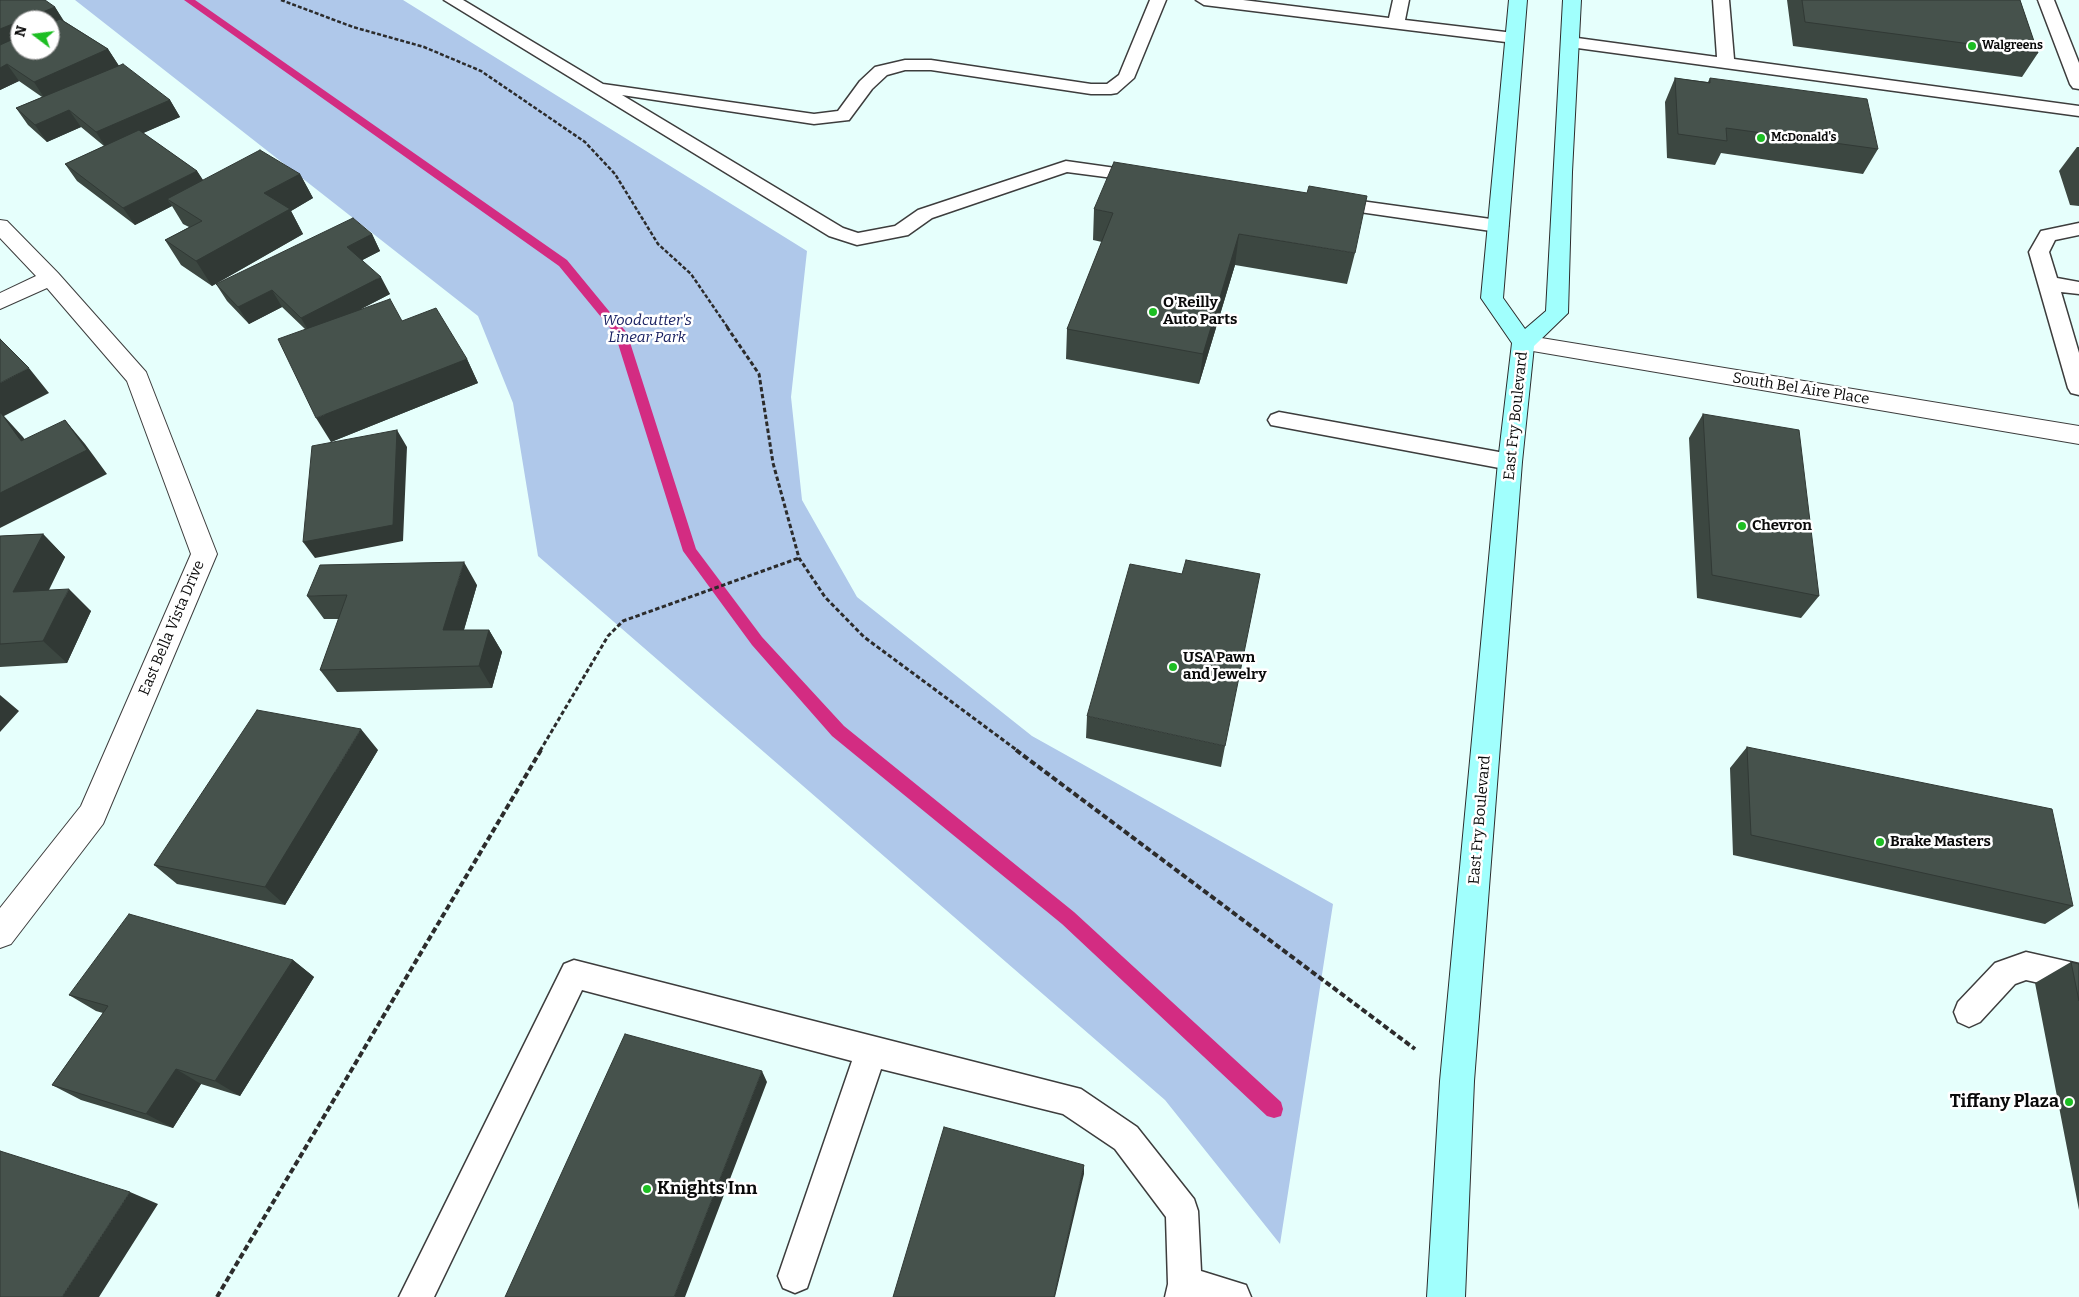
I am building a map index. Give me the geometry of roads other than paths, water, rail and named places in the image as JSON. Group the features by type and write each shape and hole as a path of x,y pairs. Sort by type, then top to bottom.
{"main road":[{"name":"East Fry Boulevard","path":"1518,0 1492,298 1524,343"},
{"name":"East Fry Boulevard","path":"1446,1297 1457,1081 1510,462 1524,343 1557,313 1562,172 1572,0"}],"street":[{"name":"East Bella Vista Drive","path":"0,226 50,278 138,378 204,554 92,815 0,933"},
{"path":"0,302 50,278"},
{"name":"South Bel Aire Place","path":"1524,343 2079,435"}],"lane":[{"path":"452,0 836,232 857,239 902,231 926,214 1066,166 1164,180"},
{"path":"598,87 814,119 843,116 866,85 881,71 905,65 931,65 1092,89 1111,89 1126,78 1158,0"},
{"path":"1204,0 1514,38"},
{"path":"1396,24 1401,0"},
{"path":"1721,0 1726,63"},
{"path":"2046,0 2079,84"},
{"path":"1570,42 2079,111"},
{"path":"1311,200 1498,226"},
{"path":"2079,229 2048,235 2038,252 2079,388"},
{"path":"2047,283 2079,288"},
{"path":"1279,420 1510,462"},
{"path":"1969,1012 2005,973 2026,966 2079,978"},
{"path":"416,1297 574,974 871,1051 1070,1100 1126,1138 1182,1211 1184,1290 1234,1297"},
{"path":"795,1276 871,1051"}],"waterway":[{"path":"189,0 563,263 621,333 690,551 757,641 838,731 1068,918 1274,1109"}],"place":[{"name":"Walgreens","path":"1972,46"},
{"name":"McDonald's","path":"1761,138"},
{"name":"O'Reilly Auto Parts","path":"1153,312"},
{"name":"Chevron","path":"1742,526"},
{"name":"USA Pawn and Jewelry","path":"1173,667"},
{"name":"Brake Masters","path":"1880,842"},
{"name":"Tiffany Plaza","path":"2069,1102"},
{"name":"Knights Inn","path":"647,1189"}],"park label":[{"name":"Woodcutter's Linear Park","path":"647,330"}]}
